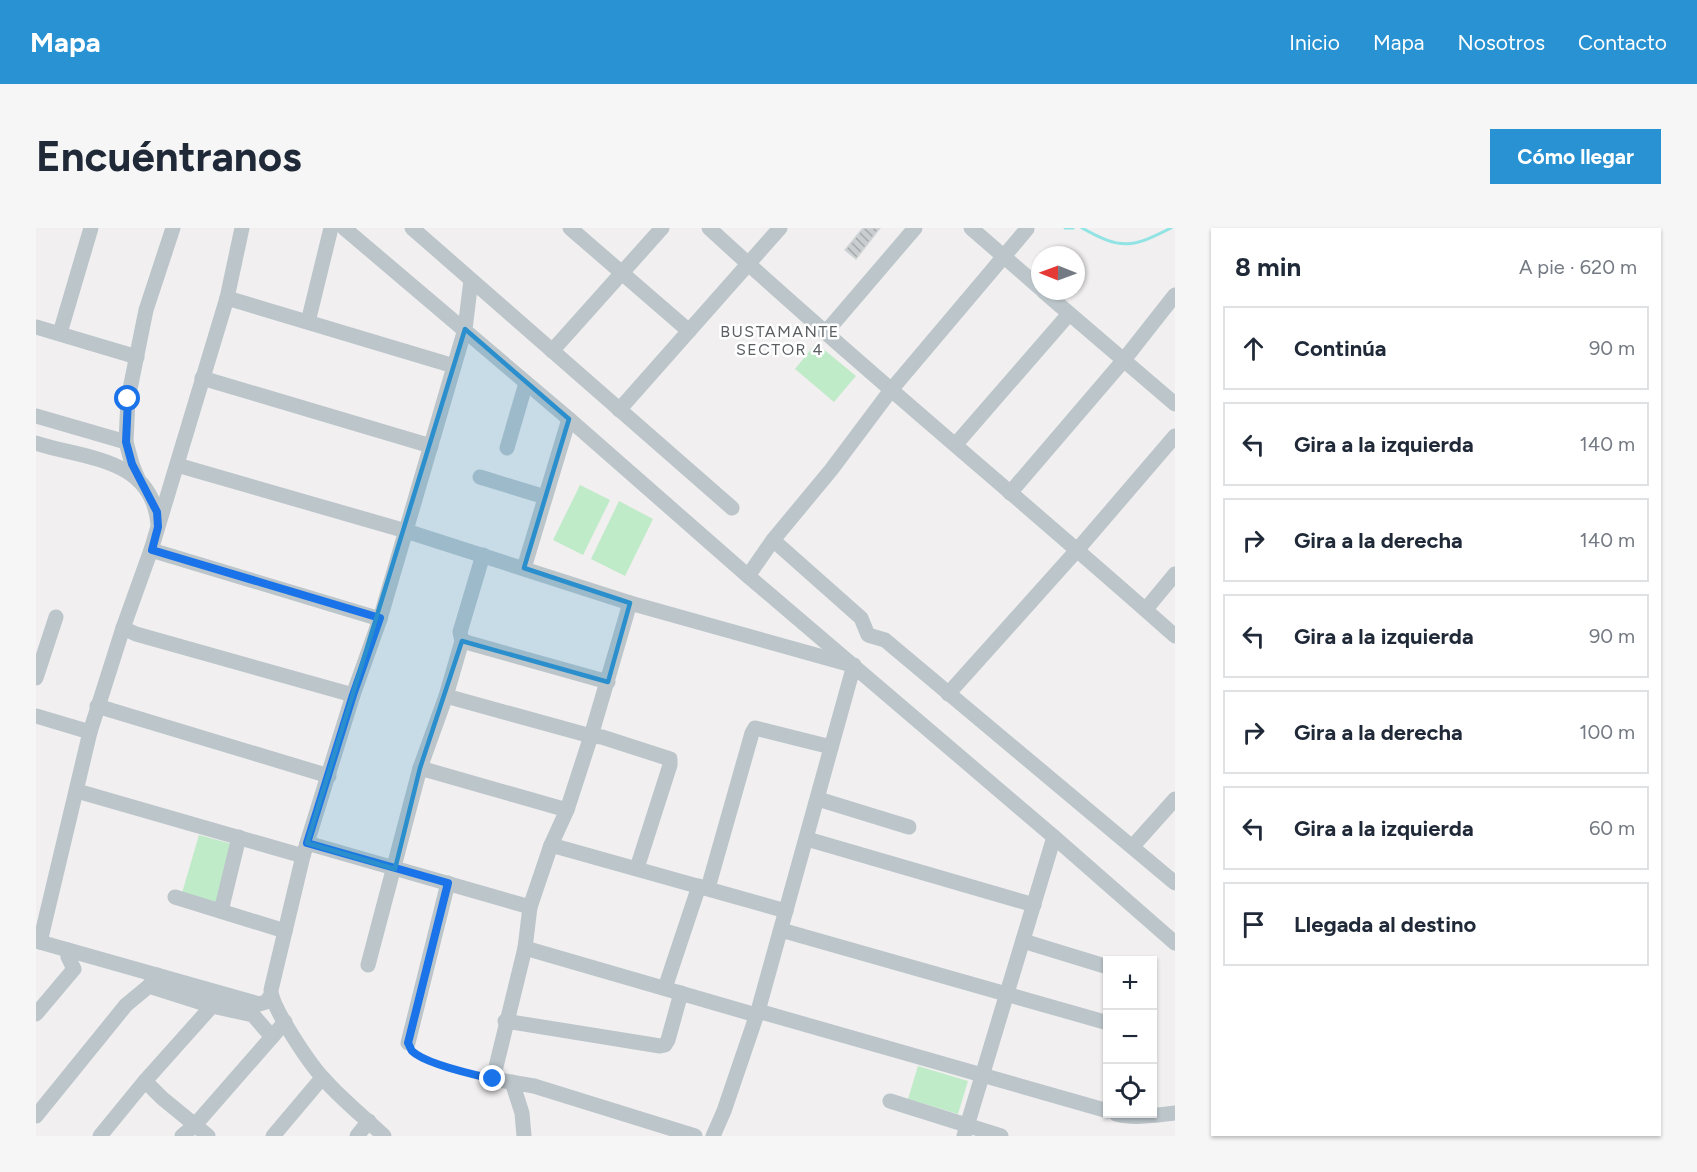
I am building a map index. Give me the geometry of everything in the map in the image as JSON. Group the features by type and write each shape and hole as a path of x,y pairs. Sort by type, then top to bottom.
{"street":[{"path":"60,333 92,228"},
{"path":"158,527 157,512 150,496 139,481 126,442 128,399 146,310 173,228"},
{"path":"242,228 227,298 152,550 123,628 90,732 38,941 153,980 212,1006 253,1015 272,1037"},
{"path":"308,322 331,228"},
{"path":"344,228 465,329 1175,943"},
{"path":"412,228 732,508"},
{"path":"570,228 689,331"},
{"path":"552,351 662,228"},
{"path":"709,228 891,390 1078,549 1175,636"},
{"path":"619,410 780,228"},
{"path":"826,332 915,228"},
{"path":"971,228 1031,280"},
{"path":"748,576 773,540 831,470 891,390 1027,229"},
{"path":"153,980 259,1004 266,1002 271,995 305,850 353,695 380,618 465,329 471,280"},
{"path":"1010,493 1123,361 1175,295"},
{"path":"227,298 454,366"},
{"path":"1053,300 1175,404"},
{"path":"956,444 1069,314"},
{"path":"36,327 137,357"},
{"path":"202,378 431,446"},
{"path":"507,448 526,383"},
{"path":"36,416 126,442"},
{"path":"524,568 569,419"},
{"path":"948,694 1078,549 1175,436"},
{"path":"36,443 99,458 124,470 139,481"},
{"path":"177,465 406,531 630,603 854,665"},
{"path":"480,477 545,497"},
{"path":"773,540 861,618 868,634 885,640 1175,883"},
{"path":"152,550 380,618"},
{"path":"368,965 420,768 446,696 462,641 460,632 483,555"},
{"path":"1146,609 1175,574"},
{"path":"630,603 608,682 567,810 551,845 530,907 525,948 493,1079 534,1086 695,1136"},
{"path":"36,678 42,638 56,617"},
{"path":"123,628 353,695"},
{"path":"462,641 608,682"},
{"path":"713,1136 724,1111 757,1013 854,665"},
{"path":"446,696 591,736 602,737 670,759 637,868"},
{"path":"98,706 329,776"},
{"path":"36,716 90,732"},
{"path":"665,988 704,887 755,728 831,747"},
{"path":"420,768 567,810"},
{"path":"77,791 239,837 395,869 530,907"},
{"path":"818,799 909,826"},
{"path":"1133,846 1175,799"},
{"path":"221,911 239,837"},
{"path":"965,1131 1054,837"},
{"path":"807,839 1034,905"},
{"path":"551,845 786,911"},
{"path":"408,1043 448,883"},
{"path":"175,897 285,932"},
{"path":"781,930 1103,1022"},
{"path":"1023,942 1103,966"},
{"path":"525,948 1103,1110"},
{"path":"36,1014 74,969 68,957 68,950"},
{"path":"36,1116 126,1005 153,980"},
{"path":"506,1021 660,1046 665,1045 668,1040 681,993"},
{"path":"271,995 285,1022 322,1078 384,1136"},
{"path":"100,1136 145,1081 212,1006"},
{"path":"182,1136 195,1125 285,1022"},
{"path":"273,1136 322,1078"},
{"path":"145,1081 208,1136"},
{"path":"512,1082 522,1113 524,1136"},
{"path":"890,1101 965,1131 1001,1136"},
{"path":"1157,1114 1175,1113"},
{"path":"357,1136 369,1121"}],"path":[{"path":"408,1043 412,1051 452,1069 493,1079"}],"highlighted area":[{"path":"465,329 569,419 524,568 630,603 608,682 462,641 420,768 395,869 307,843"}],"green space":[{"path":"816,343 856,376 834,402 795,369"},
{"path":"580,485 610,500 583,555 553,540"},
{"path":"619,501 653,519 625,576 591,559"},
{"path":"199,835 232,844 216,903 182,893"},
{"path":"918,1066 968,1081 958,1114 908,1099"}],"building":[{"path":"863,228 880,228 856,259 845,250"}],"waterway":[{"path":"1065,228 1073,228"},
{"path":"1082,228 1107,240 1127,244 1146,240 1171,228"}],"district":[{"name":"BUSTAMANTE SECTOR 4","path":"780,340"}],"route":[{"path":"128,399 126,442 139,481 150,496 157,512 158,527 152,550 380,618 353,695 307,843 448,883 408,1043 412,1051 452,1069 493,1079"}]}
